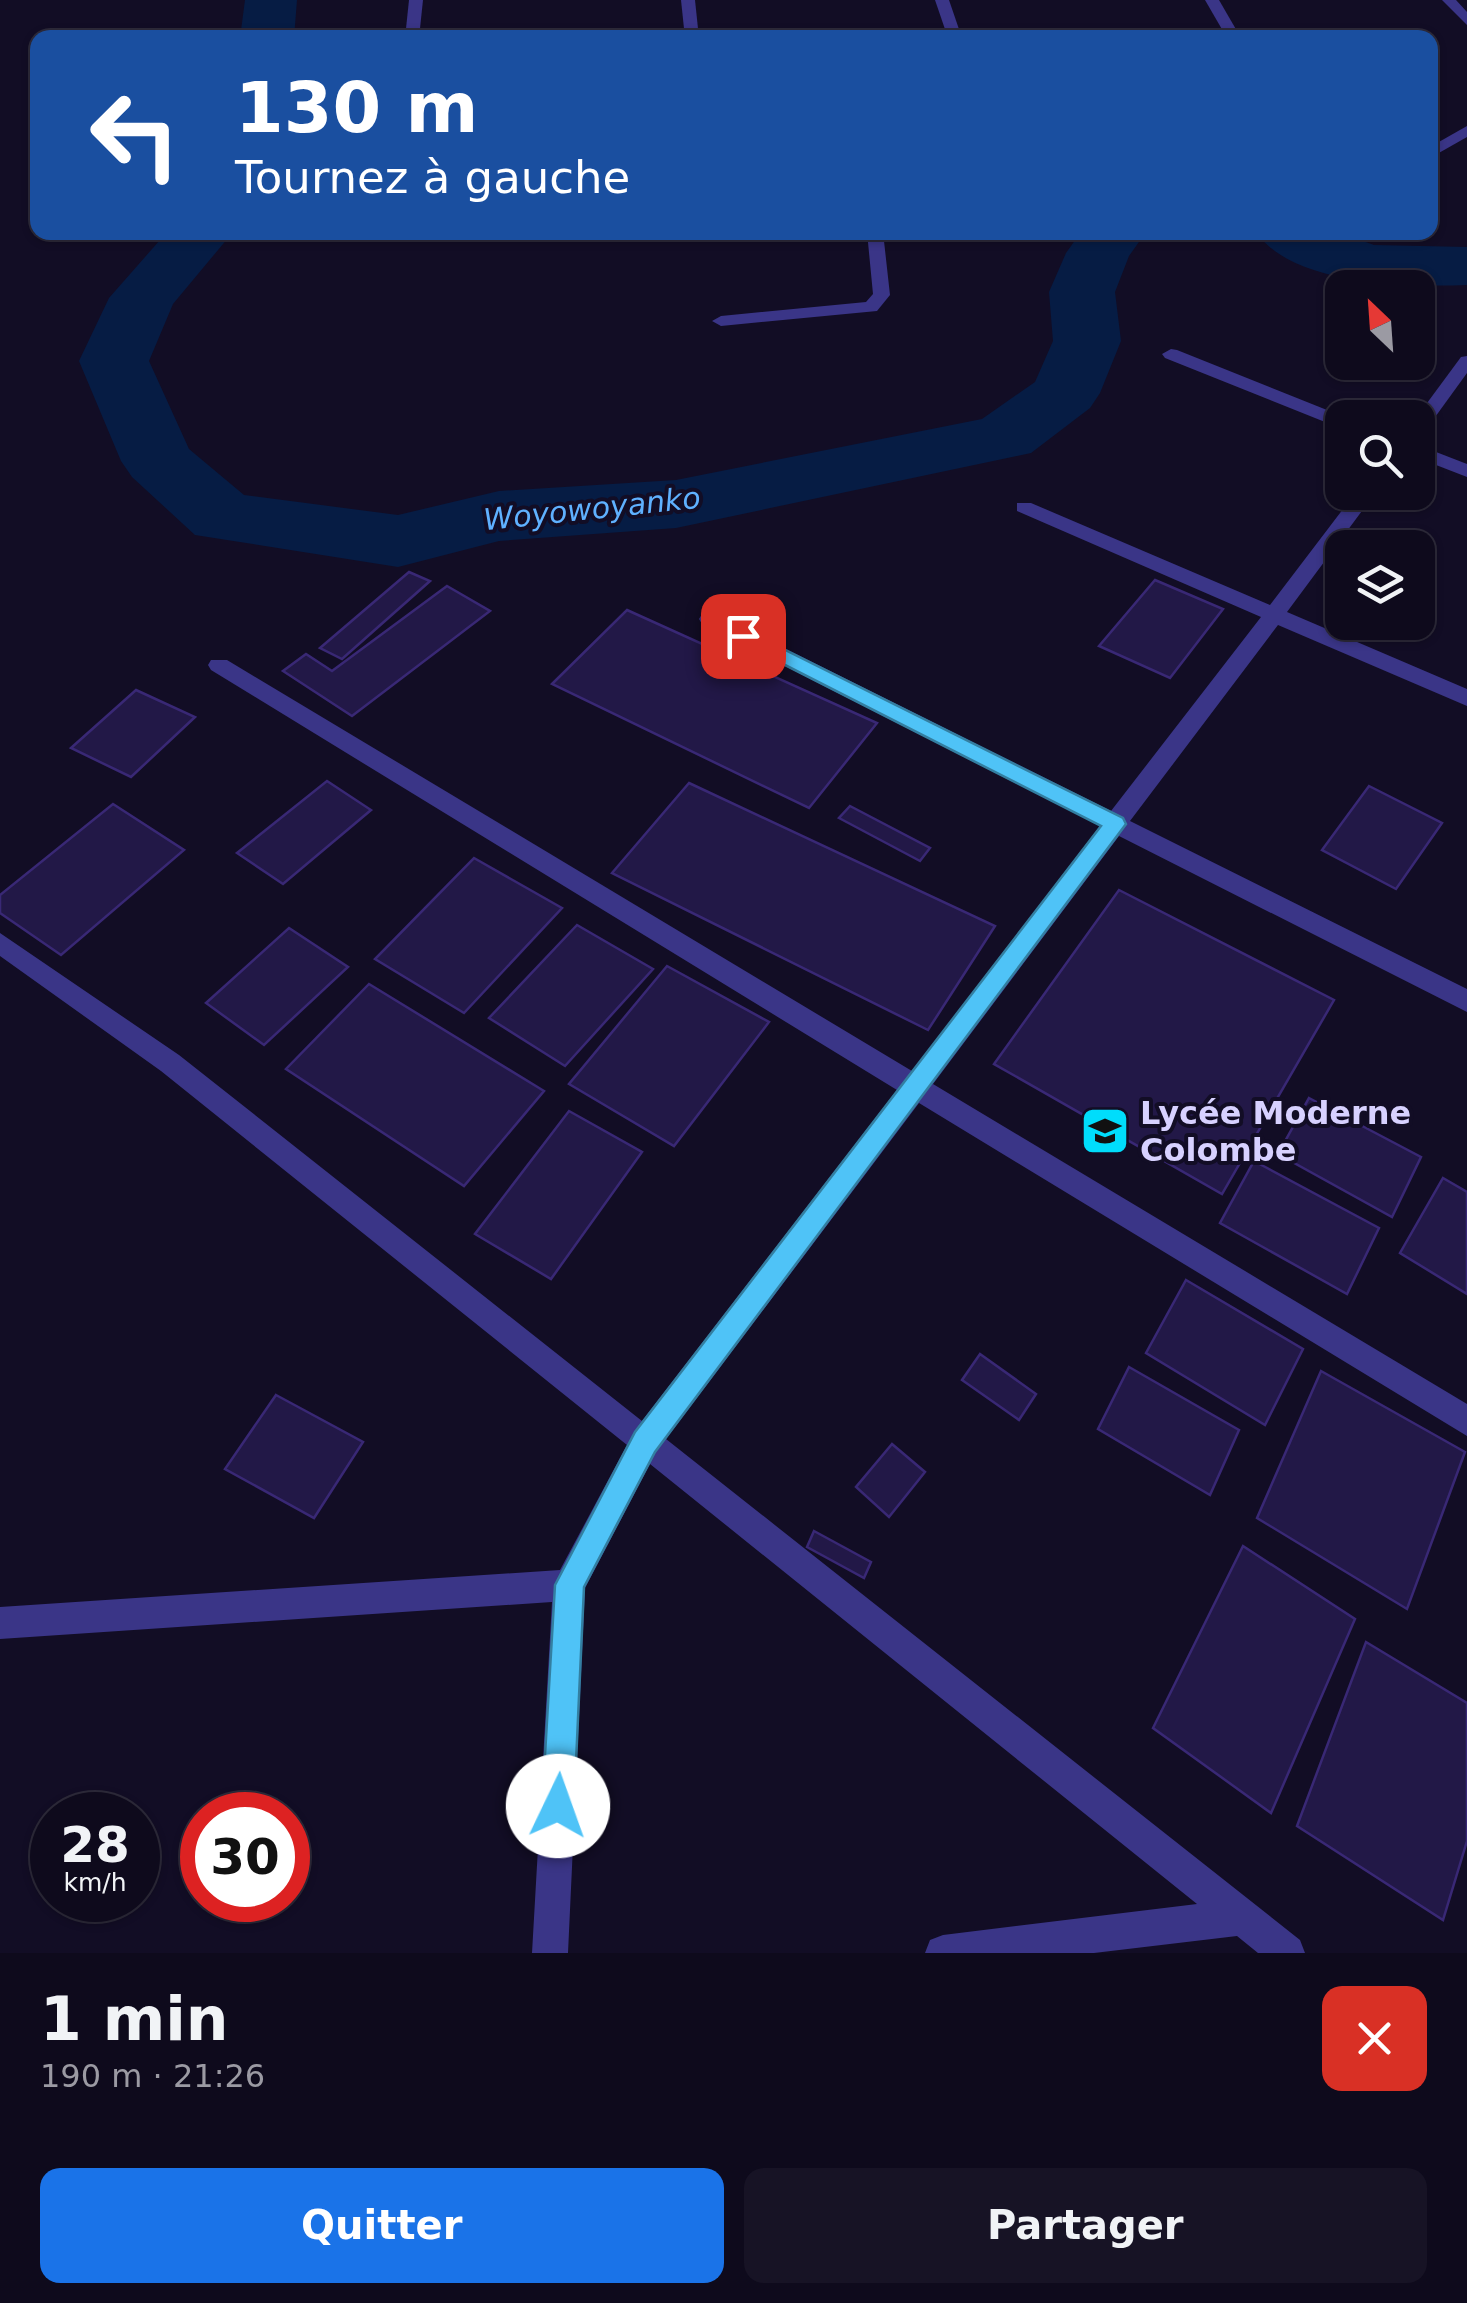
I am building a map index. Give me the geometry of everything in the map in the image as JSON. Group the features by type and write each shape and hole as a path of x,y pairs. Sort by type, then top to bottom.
{"street":[{"path":"413,30 416,0"},
{"path":"688,0 691,30"},
{"path":"942,0 953,30"},
{"path":"1212,0 1229,30"},
{"path":"1449,0 1467,21"},
{"path":"1438,148 1467,130"},
{"path":"721,321 870,306 882,295 876,240"},
{"path":"1170,354 1325,415"},
{"path":"1435,404 1467,362"},
{"path":"1435,458 1467,470"},
{"path":"1024,507 1467,698"},
{"path":"550,1953 570,1585 645,1442 1354,510"},
{"path":"709,619 1467,1001"},
{"path":"219,665 1467,1421"},
{"path":"0,944 170,1063 1287,1953"},
{"path":"0,1623 570,1585"},
{"path":"943,1953 1242,1917"}],"building":[{"path":"409,572 430,581 342,659 320,648"},
{"path":"1155,580 1223,609 1170,678 1099,646"},
{"path":"447,586 490,611 352,716 283,671 306,654 332,671"},
{"path":"627,610 877,723 809,808 552,684"},
{"path":"136,690 195,717 131,777 71,748"},
{"path":"327,781 371,810 283,884 237,853"},
{"path":"689,783 995,926 928,1030 612,873"},
{"path":"1369,786 1442,823 1396,889 1322,850"},
{"path":"113,804 184,850 61,955 0,913 0,895"},
{"path":"850,806 930,848 920,861 839,818"},
{"path":"474,858 562,908 464,1013 375,959"},
{"path":"1119,890 1334,1000 1222,1194 994,1064"},
{"path":"577,925 653,969 565,1066 489,1018"},
{"path":"289,928 348,967 264,1045 206,1003"},
{"path":"667,966 769,1022 674,1146 569,1084"},
{"path":"369,984 544,1091 464,1186 286,1069"},
{"path":"1309,1098 1421,1157 1392,1217 1278,1154"},
{"path":"569,1111 642,1152 551,1279 475,1234"},
{"path":"1254,1161 1379,1228 1347,1294 1220,1223"},
{"path":"1443,1178 1467,1192 1467,1294 1400,1253"},
{"path":"1186,1280 1303,1349 1265,1425 1146,1353"},
{"path":"980,1354 1036,1394 1019,1420 962,1380"},
{"path":"1129,1367 1239,1430 1210,1495 1098,1429"},
{"path":"1321,1371 1465,1452 1407,1609 1257,1518"},
{"path":"276,1395 363,1442 314,1518 225,1469"},
{"path":"892,1444 925,1472 889,1517 856,1487"},
{"path":"814,1531 871,1562 864,1578 807,1547"},
{"path":"1243,1546 1355,1619 1271,1813 1153,1728"},
{"path":"1366,1642 1467,1703 1467,1841 1443,1920 1297,1826"}],"waterway":[{"name":"Woyowoyanko","path":"268,30 271,0"},
{"name":"Woyowoyanko","path":"195,240 142,298 114,361 158,461 222,517 398,541 499,516 676,504 1005,437 1065,393 1087,341 1082,292 1098,253 1109,240"},
{"name":"Woyowoyanko","path":"1304,240 1334,254 1374,264 1467,266"}],"place":[{"name":"Lycée Moderne Colombe","path":"1105,1131"}],"route":[{"path":"558,1806 570,1585 645,1442 1115,824 743,636"}]}
